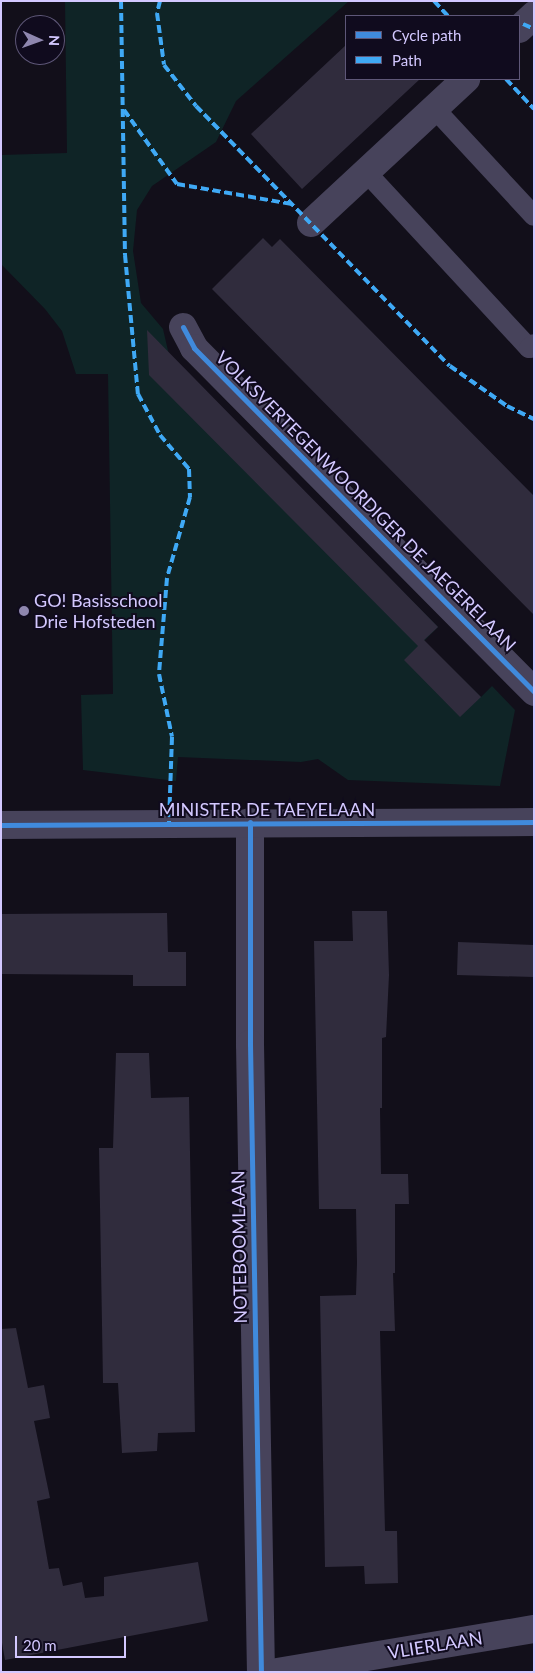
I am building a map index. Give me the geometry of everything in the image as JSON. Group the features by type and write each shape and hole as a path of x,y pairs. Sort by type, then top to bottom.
{"street":[{"path":"520,28 534,15"},
{"path":"310,223 465,80"},
{"name":"VOLKSVERTEGENWOORDIGER DE JAEGERELAAN","path":"182,327 194,348 534,692"},
{"name":"MINISTER DE TAEYELAAN","path":"1,825 250,822 534,822"},
{"name":"NOTEBOOMLAAN","path":"250,822 250,1044 261,1672"},
{"name":"VLIERLAAN","path":"277,1672 534,1629"}],"lane":[{"path":"434,108 534,216"},
{"path":"366,172 529,348 534,344"}],"green space":[{"path":"65,1 349,1 236,101 216,142 152,186 137,210 133,251 141,303 163,329 169,355 438,627 424,641 481,697 492,686 515,710 500,786 348,780 318,759 301,762 178,757 176,781 83,770 81,695 113,694 108,374 76,374 62,331 45,309 1,264 1,155 67,153"}],"building":[{"path":"345,46 345,80 419,80 302,189 251,134"},
{"path":"263,238 272,247 280,239 534,496 534,615 212,289"},
{"path":"147,330 438,627 424,640 481,697 460,717 404,660 418,646 149,375"},
{"path":"352,911 387,911 389,975 386,1037 382,1038 381,1174 408,1174 409,1204 395,1204 395,1273 393,1273 395,1331 380,1331 385,1531 397,1531 398,1583 365,1584 364,1566 325,1567 320,1296 356,1295 357,1263 356,1209 319,1209 314,941 353,941"},
{"path":"167,913 168,952 186,952 186,986 133,986 133,975 1,974 1,914"},
{"path":"458,942 534,945 534,977 457,975"},
{"path":"116,1053 149,1053 151,1098 189,1097 195,1432 158,1433 157,1451 122,1453 118,1383 103,1383 99,1148 113,1148"},
{"path":"16,1328 28,1388 44,1385 50,1418 34,1421 50,1498 37,1501 49,1569 59,1568 63,1586 82,1582 85,1598 104,1596 104,1577 198,1562 208,1621 5,1660 1,1637 1,1329"}],"marked path":[{"path":"121,1 125,255 138,394 160,435 189,469 190,497 167,578 159,674 172,737 169,823"},
{"path":"160,1 157,13 164,65 196,106 450,366 507,406 534,419"},
{"path":"434,1 447,15"},
{"path":"523,24 534,29"},
{"path":"507,80 534,109"},
{"path":"124,110 177,184 292,204"}],"cycle path":[{"path":"183,327 194,348 534,692"},
{"path":"250,822 250,1044 261,1672"},
{"path":"1,825 534,822"}],"place":[{"name":"GO! Basisschool Drie Hofsteden","path":"24,611"}]}
